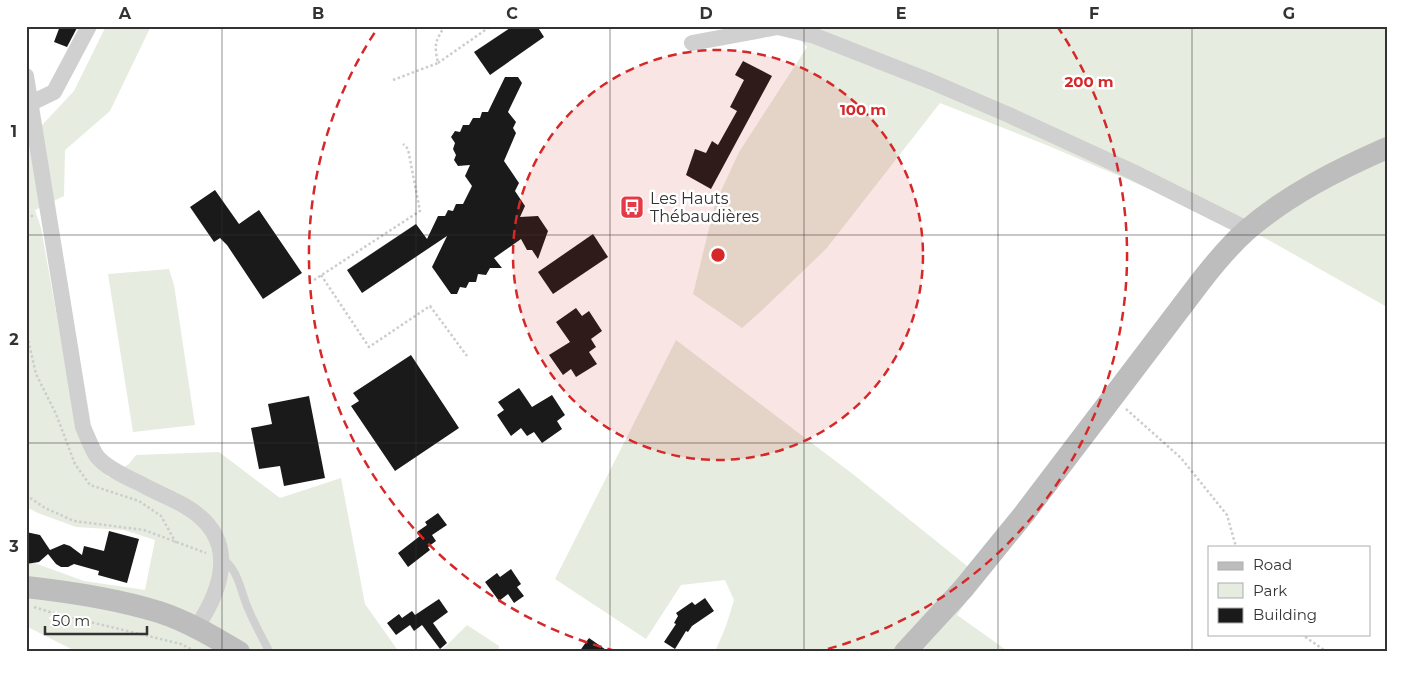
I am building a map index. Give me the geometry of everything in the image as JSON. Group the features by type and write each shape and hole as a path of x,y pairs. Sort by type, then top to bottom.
{"main road":[{"path":"904,652 962,589 1024,514 1200,281 1226,250 1246,231 1300,191 1322,178 1387,148"},
{"path":"26,586 118,602 161,613 196,628 239,652"}],"street":[{"path":"31,103 54,92 89,26"},
{"path":"692,44 778,27 815,36 930,81 1009,115 1133,172 1241,226 1246,231"},
{"path":"26,76 83,427 96,456 128,478 186,507 201,518 213,532 222,558 221,574 217,587 196,628"}],"lane":[{"path":"222,558 230,564 237,576 248,606 268,649"}],"path":[{"path":"438,63 435,52 436,39 445,26"},
{"path":"393,80 438,63 491,26"},
{"path":"314,280 420,211 408,149 403,144"},
{"path":"321,276 369,347 430,306 468,356"},
{"path":"1112,397 1180,458 1227,515 1236,546"},
{"path":"27,496 45,508 74,521 144,530 222,558"},
{"path":"26,604 54,613 182,644 196,652"},
{"path":"1304,636 1327,652"}],"green space":[{"path":"106,26 151,26 110,111 65,150 64,196 35,210 41,228 77,430 108,477 129,464 136,455 219,452 280,498 341,478 365,604 399,652 77,652 26,626 26,560 84,581 145,590 155,540 124,530 76,527 26,507 26,116 29,139 74,91"},
{"path":"790,26 1387,26 1387,307 1265,238 1044,144 940,103 826,249 742,328 693,294 715,204 739,152 807,47"},
{"path":"169,269 174,285 195,425 133,432 108,274"},
{"path":"676,340 854,475 982,578 957,615 1009,652 715,652 734,600 725,580 681,585 646,639 555,579"},
{"path":"467,625 499,646 498,652 440,652"}],"building":[{"path":"60,26 78,26 67,47 54,42"},
{"path":"513,26 537,26 544,37 490,75 474,52"},
{"path":"743,61 772,76 711,189 686,175 695,149 706,153 712,141 718,145 737,111 730,107 744,80 735,75"},
{"path":"505,77 518,77 522,83 508,112 516,122 513,128 516,133 504,161 519,183 515,191 525,206 520,217 538,216 548,231 538,259 532,250 527,250 521,239 494,258 502,268 490,268 486,275 478,274 476,282 469,282 466,288 460,287 457,294 451,294 432,267 447,236 362,293 347,270 416,224 427,239 438,216 445,216 448,210 453,211 456,204 463,204 472,186 465,176 470,165 458,166 454,160 456,155 453,149 455,143 451,137 455,131 460,132 463,125 469,125 473,118 480,118 482,112 488,112"},
{"path":"215,190 239,224 259,210 302,273 263,299 227,245 220,238 214,242 190,207"},
{"path":"593,234 608,257 553,294 538,272"},
{"path":"576,308 582,316 589,311 602,331 591,339 596,347 589,352 597,364 576,377 571,369 563,375 549,355 570,342 556,322"},
{"path":"411,355 459,428 395,471 351,406 359,401 353,393"},
{"path":"519,388 532,407 552,395 565,415 557,421 562,429 542,443 534,432 527,436 521,428 511,436 497,415 504,410 498,402"},
{"path":"309,396 325,478 284,486 280,466 259,469 251,428 272,424 268,404"},
{"path":"438,513 447,525 432,535 436,541 428,547 430,550 408,567 398,553 420,536 417,532 427,525 425,522"},
{"path":"109,531 139,539 127,583 98,575 99,571 74,564 68,567 61,567 48,554 39,562 26,564 26,532 40,535 50,550 64,544 82,555 84,546 104,551"},
{"path":"511,569 521,584 517,587 524,596 514,603 508,594 499,601 485,582 497,573 500,577"},
{"path":"705,598 714,611 692,626 688,632 686,631 675,649 664,642 676,624 674,623 678,616 676,613 692,602 695,605"},
{"path":"439,599 448,612 433,623 447,643 440,649 422,625 414,631 410,625 396,635 387,623 399,614 402,618 412,611 415,615"},
{"path":"589,638 609,652 579,652"}],"place":[{"name":"Les Hauts Thébaudières","path":"632,207"}]}
